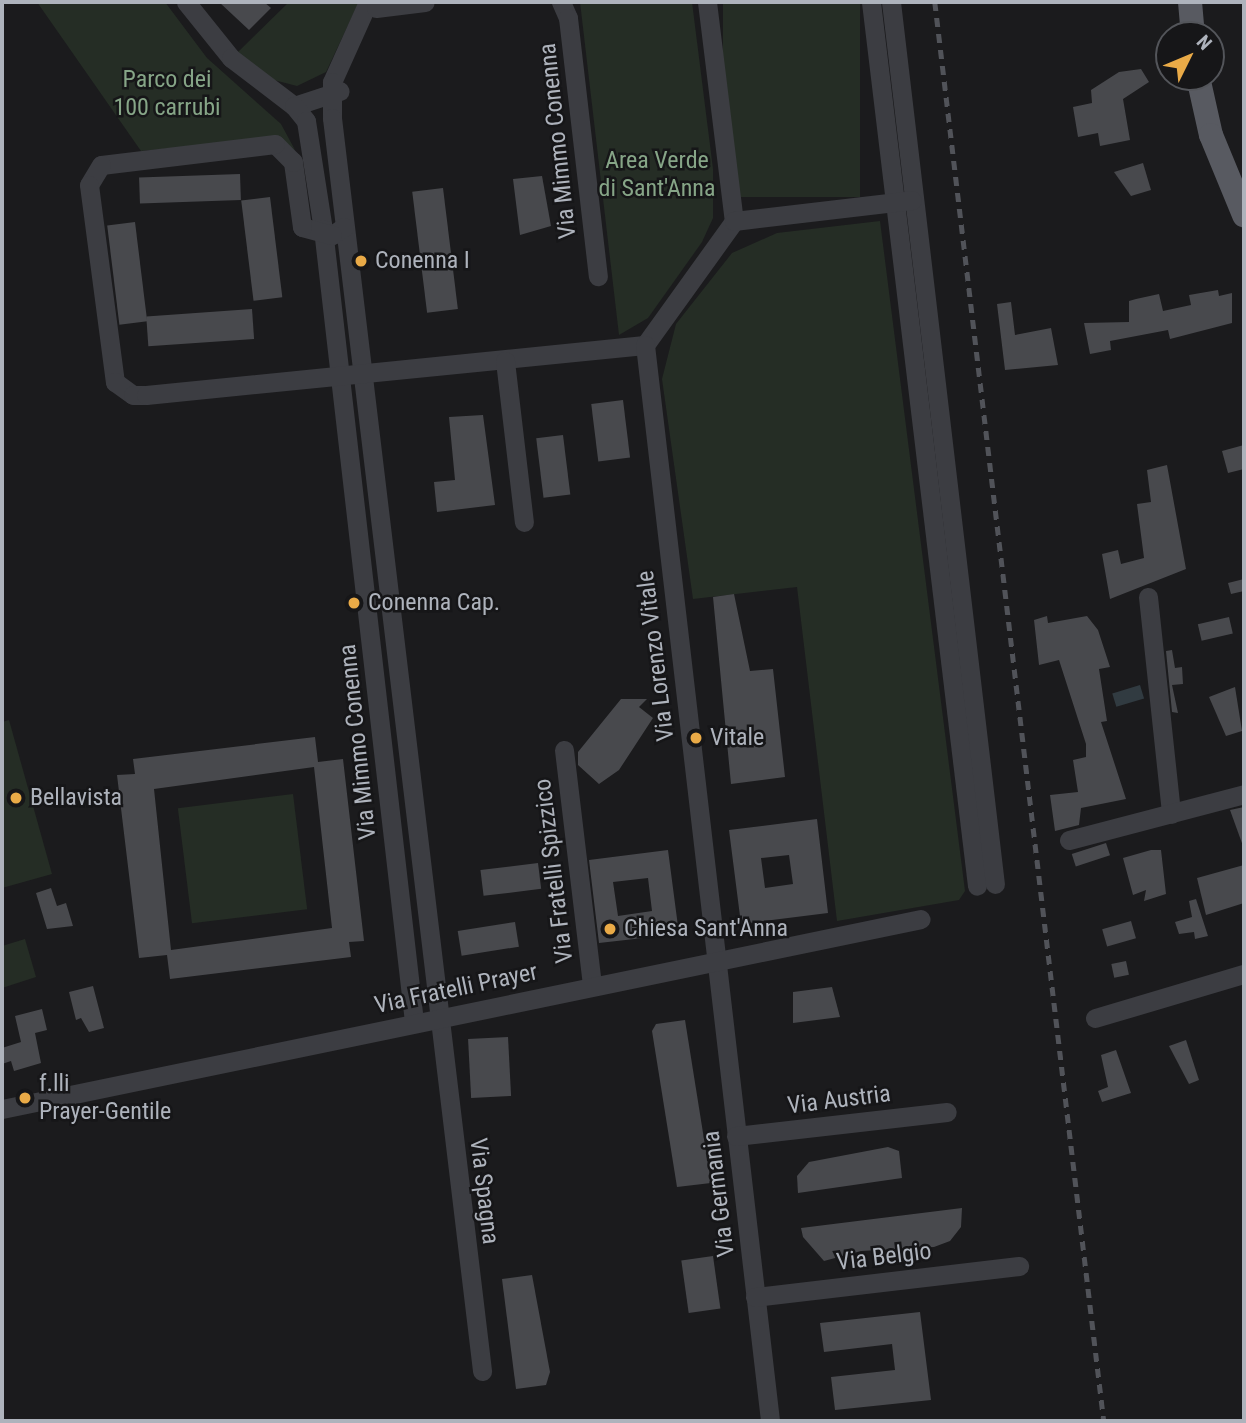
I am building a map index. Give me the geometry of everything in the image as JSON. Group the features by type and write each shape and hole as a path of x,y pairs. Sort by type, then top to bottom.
{"main road":[{"path":"1190,2 1192,21"},
{"path":"1201,91 1211,135 1244,215"}],"street":[{"name":"Via Mimmo Conenna","path":"186,2 231,58 294,106 306,121 323,229 414,1022"},
{"path":"294,106 332,98 374,4 425,2"},
{"name":"Via Mimmo Conenna","path":"561,2 568,18 598,276"},
{"path":"344,227 332,235 323,229 302,227 293,162 275,144 112,161 101,166 89,186 111,372 122,391 146,395 340,372 361,376 645,345 734,221 707,2"},
{"path":"871,2 903,201 986,885"},
{"path":"891,2 903,201"},
{"name":"Via Mimmo Conenna","path":"332,98 361,376 437,1017"},
{"path":"734,221 903,201"},
{"path":"327,273 337,263 350,265"},
{"name":"Via Lorenzo Vitale","path":"645,345 716,961"},
{"path":"505,361 524,522"},
{"path":"1148,597 1171,814"},
{"path":"376,686 398,682"},
{"path":"379,712 401,710"},
{"name":"Via Fratelli Spizzico","path":"564,750 592,986"},
{"path":"1069,840 1244,794"},
{"name":"Via Fratelli Prayer","path":"2,1109 921,919"},
{"name":"Via Germania","path":"716,961 770,1421"},
{"path":"1095,1018 1244,974"},
{"name":"Via Spagna","path":"437,1017 482,1371"},
{"name":"Via Austria","path":"736,1136 947,1112"},
{"name":"Via Belgio","path":"755,1297 1019,1266"}],"green space":[{"name":"Parco dei 100 carrubi","path":"37,2 165,2 207,58 281,124 295,150 280,138 141,151"},
{"path":"289,2 359,2 326,72 297,86 270,79 237,53"},
{"name":"Area Verde di Sant'Anna","path":"580,2 692,2 713,169 713,218 702,242 648,318 619,335"},
{"path":"723,2 860,2 860,197 723,197"},
{"path":"880,221 965,891 959,900 837,921 797,587 693,599 662,379 676,324 732,253 777,233"},
{"name":"Bellavista","path":"9,720 52,874 2,888 2,722"},
{"path":"293,794 307,909 192,923 178,808"},
{"path":"25,939 36,977 2,988 2,946"}],"shaded area":[{"path":"1140,685 1144,698 1116,707 1112,693"}],"building":[{"path":"219,2 264,2 271,8 249,30"},
{"path":"1141,69 1149,82 1123,99 1130,140 1100,146 1098,133 1078,137 1073,107 1092,103 1091,90 1119,72"},
{"path":"1143,163 1151,190 1131,196 1114,172"},
{"path":"240,174 241,200 140,204 139,178"},
{"path":"542,176 551,226 520,235 513,179"},
{"path":"443,188 458,309 427,313 412,192"},
{"path":"270,197 282,297 254,301 241,201"},
{"path":"135,222 147,321 119,325 107,225"},
{"path":"1218,290 1219,296 1232,293 1232,323 1170,339 1168,330 1110,341 1111,350 1090,354 1084,323 1129,322 1129,301 1136,299 1159,294 1163,311 1191,305 1189,295"},
{"path":"1011,302 1015,335 1051,328 1058,365 1005,370 997,304"},
{"path":"252,309 254,339 148,346 146,316"},
{"path":"623,400 630,458 598,461 591,404"},
{"path":"483,415 495,505 437,512 434,482 455,480 449,417"},
{"path":"563,435 570,495 544,498 536,438"},
{"path":"1244,445 1244,469 1228,473 1222,451"},
{"path":"1167,465 1186,569 1110,599 1102,554 1118,550 1121,564 1144,558 1137,504 1151,502 1147,470"},
{"path":"1244,579 1244,591 1231,594 1228,583"},
{"path":"734,594 750,671 773,669 785,777 731,784 713,597"},
{"path":"1047,616 1048,623 1087,616 1098,630 1110,667 1099,669 1107,721 1101,722 1126,799 1081,808 1079,825 1055,831 1050,795 1078,792 1073,760 1086,757 1086,744 1059,660 1039,665 1034,620"},
{"path":"1229,617 1233,634 1202,641 1198,624"},
{"path":"1172,650 1175,668 1182,667 1183,684 1172,685 1178,713 1172,712 1166,651"},
{"path":"1235,687 1242,731 1226,736 1209,697"},
{"path":"621,699 647,699 639,707 653,718 619,770 599,784 578,765 578,752"},
{"path":"315,737 318,762 343,759 364,941 349,942 351,957 170,979 167,955 139,958 117,775 135,774 133,759","holes":["314,767 332,928 171,950 154,789"]},
{"path":"1244,807 1244,846 1243,846 1230,810"},
{"path":"817,819 828,913 741,924 729,830","holes":["789,855 793,884 765,888 761,858"]},
{"path":"1106,843 1110,855 1076,866 1072,854"},
{"path":"668,850 679,934 599,943 589,860","holes":["648,878 652,911 618,916 613,882"]},
{"path":"1161,850 1166,894 1144,901 1146,890 1133,895 1123,858"},
{"path":"538,863 541,889 484,896 480,870"},
{"path":"1244,865 1244,903 1206,915 1197,878"},
{"path":"51,888 57,906 66,903 73,926 47,929 36,893"},
{"path":"1196,899 1208,936 1195,939 1194,932 1179,934 1175,922 1192,917 1189,901"},
{"path":"1131,921 1136,938 1107,947 1102,929"},
{"path":"515,922 519,947 462,956 458,931"},
{"path":"1126,961 1129,975 1114,978 1111,964"},
{"path":"93,986 104,1028 89,1032 81,1018 76,1020 69,992"},
{"path":"832,987 840,1017 793,1023 793,992"},
{"path":"42,1009 47,1030 35,1033 41,1063 14,1071 11,1061 2,1064 2,1048 21,1042 15,1016"},
{"path":"685,1020 711,1183 677,1187 652,1031 656,1024"},
{"path":"508,1037 511,1096 471,1098 468,1039"},
{"path":"1186,1040 1199,1080 1189,1084 1169,1046"},
{"path":"1116,1050 1131,1093 1102,1102 1098,1091 1108,1087 1101,1055"},
{"path":"888,1147 899,1151 902,1178 798,1193 797,1176 809,1162"},
{"path":"962,1208 961,1227 950,1241 934,1247 861,1251 824,1261 803,1237 801,1228"},
{"path":"713,1256 720,1308 689,1313 681,1260"},
{"path":"532,1275 550,1372 546,1385 516,1389 502,1279"},
{"path":"920,1312 931,1400 835,1410 831,1377 895,1370 892,1344 824,1352 820,1323"}],"railway":[{"path":"935,2 1104,1421"}],"place":[{"name":"Conenna I","path":"361,261"},
{"name":"Conenna Cap.","path":"354,603"},
{"name":"Vitale","path":"696,738"},
{"name":"Bellavista","path":"16,798"},
{"name":"Chiesa Sant'Anna","path":"610,929"},
{"name":"f.lli Prayer-Gentile","path":"25,1098"}]}
